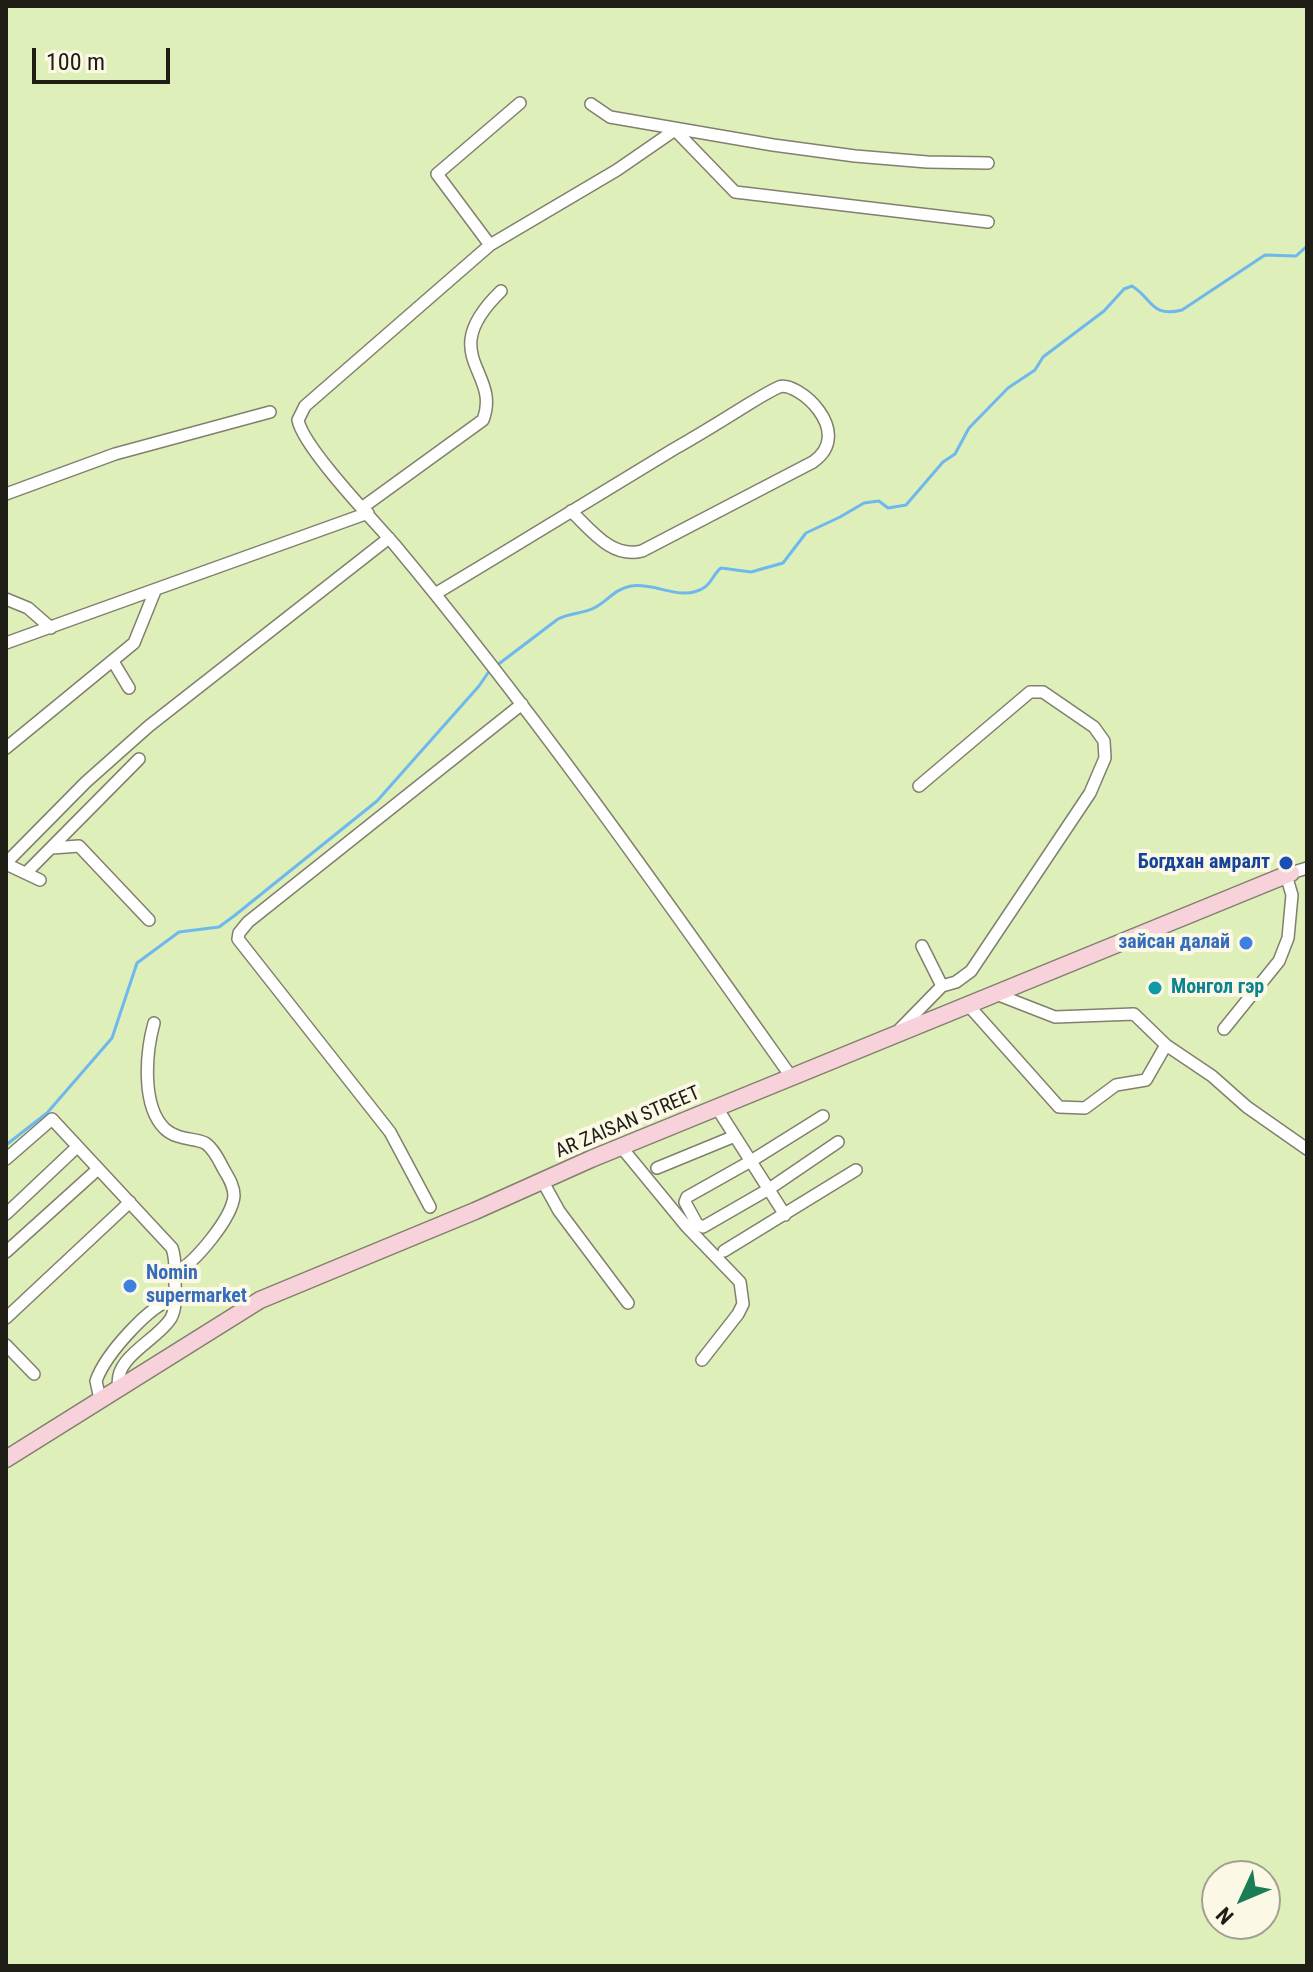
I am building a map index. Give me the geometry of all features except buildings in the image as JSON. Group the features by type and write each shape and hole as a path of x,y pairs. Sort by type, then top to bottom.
{"street":[{"path":"490,245 437,174 520,103"},
{"path":"591,104 610,117 675,130 855,156 988,163"},
{"path":"675,130 617,170 490,245 301,412 300,429 336,478 366,510 522,704 792,1078"},
{"path":"675,130 735,192 988,222"},
{"path":"6,643 155,591 366,510 483,420 488,407 470,348 471,333 485,309 501,291"},
{"path":"435,594 571,511 781,386 797,391 820,413 828,427 827,445 813,462 642,551 631,553 613,549 571,511"},
{"path":"6,494 115,454 270,412"},
{"path":"40,880 6,864 86,782 149,726 389,538"},
{"path":"6,748 114,663 134,643 155,591"},
{"path":"6,599 28,608 51,628"},
{"path":"114,663 129,688"},
{"path":"892,1037 942,986 956,982 971,971 1100,777 1105,758 1104,741 1094,727 1043,692 1030,692 919,786"},
{"path":"430,1207 390,1132 250,958 238,939 239,933 248,922 522,704"},
{"path":"27,872 139,759"},
{"path":"52,848 79,846 149,920"},
{"path":"1224,1029 1279,961 1288,938 1295,872"},
{"name":"AR ZAISAN STREET","path":"6,1459 251,1304 717,1108 1295,872"},
{"path":"922,946 942,986"},
{"path":"996,994 1055,1017 1134,1014 1166,1045 1307,1149"},
{"path":"969,1006 1059,1107 1085,1108 1116,1085 1146,1080 1166,1045"},
{"path":"154,1023 149,1040 147,1079 153,1109 165,1129 187,1141 203,1142 209,1147 233,1185 234,1193 232,1207 221,1225 187,1265 175,1273"},
{"path":"717,1108 785,1215"},
{"path":"823,1116 685,1199 697,1224 703,1227 769,1189 838,1142"},
{"path":"6,1159 52,1119 172,1248 175,1298 171,1318 121,1371 119,1387"},
{"path":"657,1168 735,1136"},
{"path":"6,1214 77,1147"},
{"path":"622,1148 687,1227 740,1282 743,1304 702,1360"},
{"path":"6,1252 98,1169"},
{"path":"724,1251 856,1170"},
{"path":"543,1182 559,1211 628,1303"},
{"path":"6,1318 130,1202"},
{"path":"100,1399 97,1378 109,1357 156,1308 175,1298"},
{"path":"6,1345 34,1374"}],"green space":[{"path":"6,6 1307,6 1307,1966 6,1966"}],"waterway":[{"path":"496,666 558,619 594,608 625,588 640,586 678,593 696,591 707,585 721,568 751,572 783,563 806,533 864,503 879,501 888,508 906,505 943,462 955,454 969,428 1008,388 1035,370 1043,357 1104,311 1124,289 1132,286 1158,309 1172,312 1182,310 1265,255 1296,256 1307,246"},
{"path":"6,1145 47,1113 112,1038 137,963 179,932 219,927 377,801 490,670"}],"place":[{"name":"Богдхан амралт","path":"1286,863"},
{"name":"зайсан далай","path":"1246,943"},
{"name":"Монгол гэр","path":"1155,988"},
{"name":"Nomin supermarket","path":"130,1286"}]}
